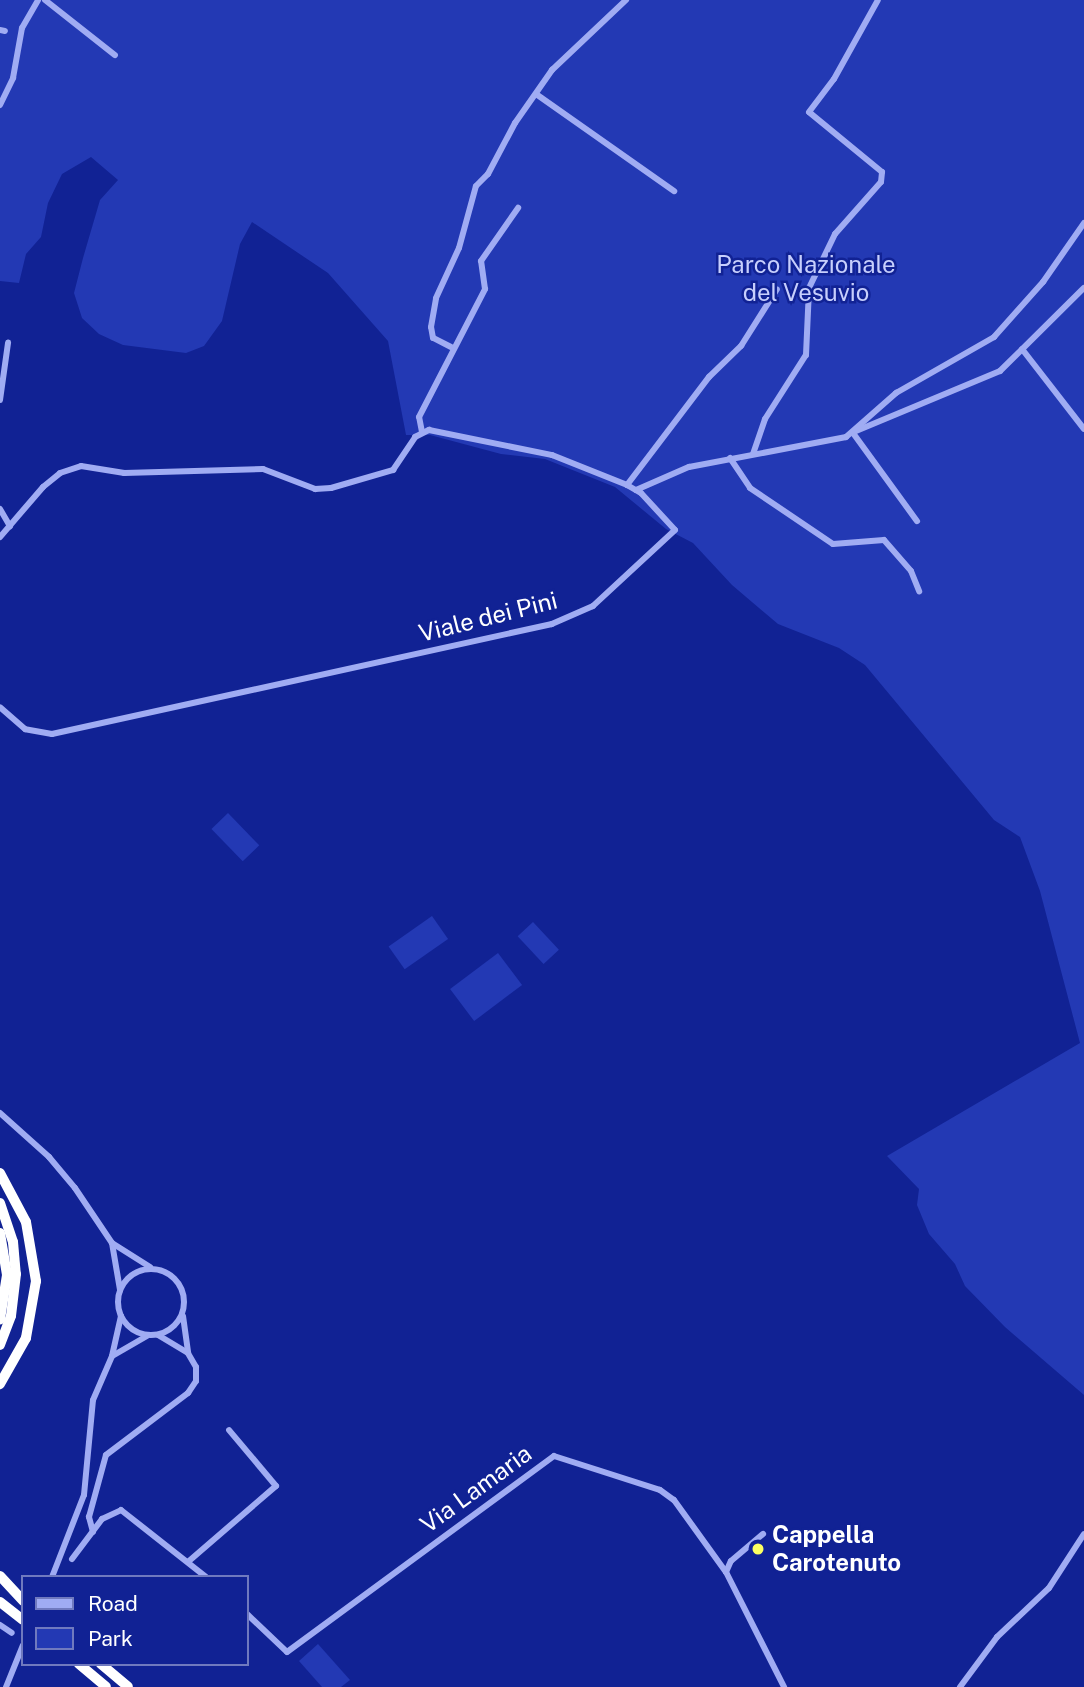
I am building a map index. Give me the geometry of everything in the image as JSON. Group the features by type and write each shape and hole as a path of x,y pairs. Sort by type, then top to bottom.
{"highway":[{"path":"0,1173 26,1222 36,1281 26,1338 0,1384"},
{"path":"0,1203 13,1242 16,1274 11,1316 0,1345"},
{"path":"0,1233 7,1275 0,1320"},
{"path":"0,1576 21,1599"},
{"path":"0,1584 21,1600"},
{"path":"0,1602 21,1618"},
{"path":"81,1666 106,1687"},
{"path":"103,1666 128,1687"}],"street":[{"path":"0,106 13,78 22,28 37,0"},
{"path":"45,0 115,55"},
{"path":"451,347 431,335 436,298 459,248 476,186 488,174 515,123 552,70 626,0"},
{"path":"753,454 765,419 806,355 809,288 835,234 881,182 882,172 808,112 834,79 877,0"},
{"path":"536,94 674,191"},
{"path":"0,537 60,473 80,466 124,472 263,469 308,487 331,488 393,470 422,432 419,416 451,347 485,289 481,261 518,208"},
{"path":"854,433 896,393 994,337 1043,282 1084,223"},
{"path":"627,485 709,377 741,346 777,289"},
{"path":"636,490 689,467 854,433 976,383 1000,371 1083,291"},
{"path":"0,400 8,343"},
{"path":"1021,349 1084,429"},
{"name":"Viale dei Pini","path":"0,707 25,729 52,734 552,624 593,606 675,530 636,490 552,455 513,450 438,430 422,432"},
{"path":"854,433 917,521"},
{"path":"730,458 750,488 833,544 884,540 907,564 919,591"},
{"path":"0,509 10,526"},
{"path":"0,1113 64,1174 113,1243 178,1281 185,1297 183,1314 188,1353 197,1373 193,1388 128,1435 100,1465 89,1517 93,1531"},
{"path":"53,1575 84,1494 93,1400 112,1356 121,1316 113,1243"},
{"path":"120,1290 138,1271 155,1269"},
{"path":"112,1356 149,1336 173,1328 183,1314"},
{"path":"121,1316 132,1330 149,1336"},
{"path":"158,1335 188,1353"},
{"path":"189,1561 276,1486 229,1430"},
{"name":"Via Lamaria","path":"248,1615 287,1652 554,1455 667,1494 726,1572 784,1687"},
{"path":"72,1559 113,1510 121,1510 204,1575"},
{"path":"726,1572 731,1561 763,1534"},
{"path":"960,1687 997,1637 1049,1588 1084,1534"},
{"path":"0,1625 12,1633"},
{"path":"6,1687 21,1650"}],"green space":[{"name":"Parco Nazionale del Vesuvio","path":"0,0 1084,0 1084,1395 1005,1327 965,1286 955,1264 929,1234 917,1205 919,1189 887,1156 1080,1043 1040,891 1020,837 994,820 865,665 839,648 778,624 732,585 693,543 666,529 615,487 545,459 501,454 430,435 406,435 388,341 328,273 252,222 240,244 222,321 204,346 186,353 123,345 99,334 82,318 74,293 83,258 100,200 118,180 91,157 62,174 48,203 41,237 26,254 19,283 0,281"},
{"path":"228,813 259,845 243,861 211,829"},
{"path":"432,916 448,939 405,969 389,946"},
{"path":"533,922 559,950 544,964 518,936"},
{"path":"498,953 522,985 474,1021 450,989"},
{"path":"318,1644 350,1680 341,1687 322,1687 299,1661"}],"place":[{"name":"Cappella Carotenuto","path":"758,1549"}]}
